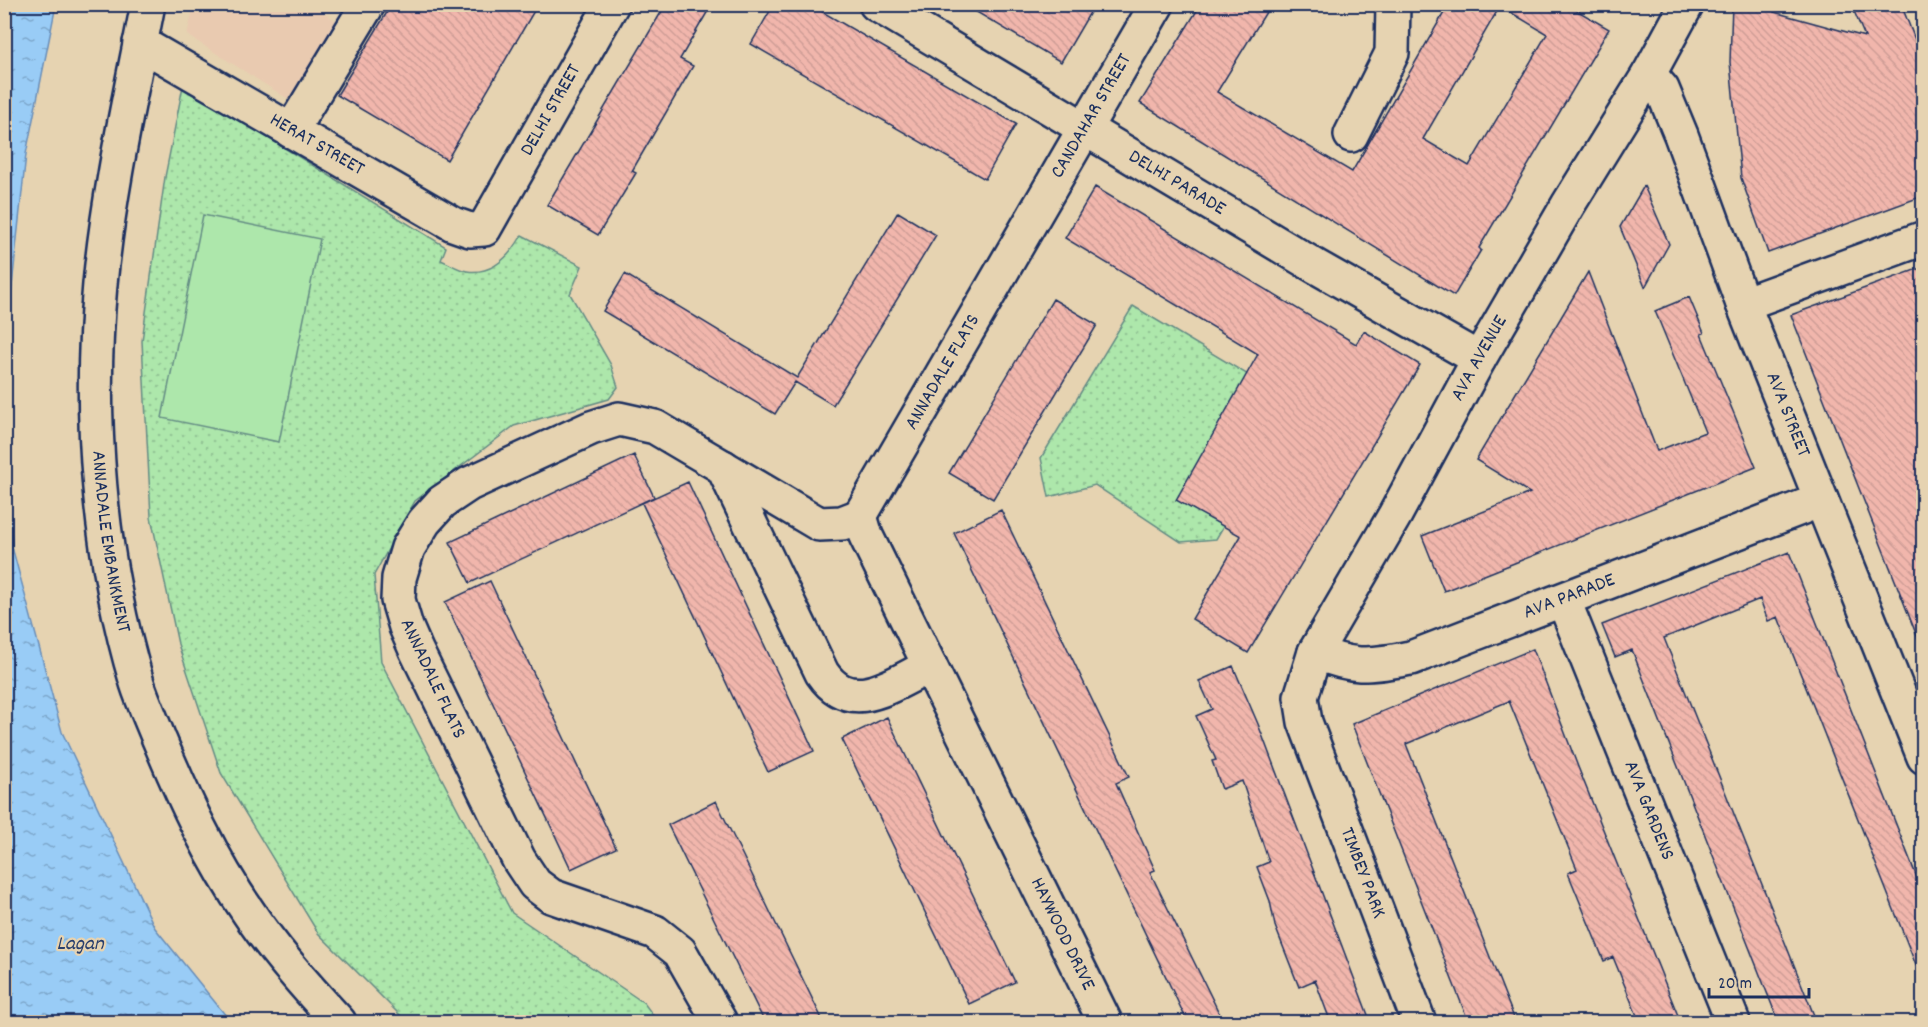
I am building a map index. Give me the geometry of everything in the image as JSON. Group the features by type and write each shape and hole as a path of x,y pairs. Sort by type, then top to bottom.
{"street":[{"name":"ANNADALE EMBANKMENT","path":"148,4 115,180 100,283 94,389 100,490 114,591 137,685 170,766 206,842 249,913 302,983 339,1023"},
{"path":"291,131 368,4"},
{"name":"DELHI STREET","path":"490,217 612,4"},
{"name":"DELHI PARADE","path":"876,4 1315,266 1479,359"},
{"name":"CANDAHAR STREET","path":"1026,227 1156,4"},
{"path":"1351,135 1392,53 1393,4"},
{"name":"AVA AVENUE","path":"1305,722 1301,697 1315,652 1395,515 1479,359 1568,205 1649,74 1675,9"},
{"name":"HERAT STREET","path":"140,43 453,224 470,230 484,229 490,217"},
{"name":"AVA STREET","path":"1649,74 1662,89 1743,304 1923,757"},
{"name":"ANNADALE FLATS","path":"720,1023 680,952 655,933 572,905 535,884 519,860 416,650 398,600 399,578 408,548 424,522 442,502 469,484 591,428 619,419 638,421 655,427 819,524 842,523 860,516 1026,227"},
{"path":"1743,304 1923,238"},
{"path":"723,467 822,673 831,687 844,694 862,696 930,666 867,536 860,516"},
{"name":"AVA PARADE","path":"1315,652 1340,662 1364,666 1411,658 1564,601 1821,500"},
{"name":"AVA GARDENS","path":"1564,601 1733,1023"},
{"name":"HAYWOOD DRIVE","path":"930,666 1105,1023"},
{"name":"TIMBEY PARK","path":"1305,722 1419,1023"}],"shaded area":[{"path":"194,5 311,5 340,23 293,102 187,35"}],"green space":[{"path":"183,86 446,247 441,260 457,268 476,271 493,267 506,257 522,235 582,266 570,294 611,365 618,387 609,399 514,426 415,501 374,575 381,662 512,913 644,1003 658,1022 407,1022 318,933 221,773 178,644 151,517 142,341 165,177"},
{"path":"203,215 320,239 279,442 162,418"},
{"path":"1133,306 1285,397 1292,409 1216,539 1181,542 1095,485 1049,497 1041,458"}],"water":[{"path":"5,4 56,5 26,154 5,352"},
{"name":"Lagan","path":"4,378 12,547 62,732 155,928 231,1022 5,1022"}],"building":[{"path":"392,4 538,4 447,160 337,95"},
{"path":"666,4 712,4 680,59 693,66 632,171 636,173 598,235 547,205"},
{"path":"774,4 809,4 1016,124 985,179 751,44"},
{"path":"963,4 1095,4 1061,62"},
{"path":"1201,4 1271,4 1217,92 1352,172 1449,4 1566,4 1609,29 1479,248 1481,250 1454,296 1140,103","holes":["1500,6 1547,34 1469,166 1423,139"]},
{"path":"1732,4 1778,4 1774,12 1865,37 1851,4 1901,4 1923,60 1923,196 1768,253 1741,178 1730,62"},
{"path":"1644,186 1669,244 1645,287 1620,227"},
{"path":"1095,187 1356,344 1364,331 1420,365 1248,653 1192,619 1241,536 1176,500 1258,354 1065,238"},
{"path":"898,212 936,235 833,405 795,382 775,414 603,311 625,274 797,378"},
{"path":"1923,267 1923,649 1922,649 1791,315"},
{"path":"1588,272 1657,451 1705,432 1655,311 1689,297 1704,333 1701,334 1756,467 1444,591 1422,536 1530,493 1476,460"},
{"path":"1053,299 1097,325 993,499 949,473"},
{"path":"634,455 654,497 470,583 450,542"},
{"path":"688,482 814,751 768,772 642,503"},
{"path":"1001,510 1129,777 1116,783 1155,870 1150,872 1224,1023 1188,1023 954,533"},
{"path":"1789,552 1923,893 1923,983 1778,617 1768,621 1760,599 1664,638 1817,1023 1779,1023 1632,650 1615,657 1602,625"},
{"path":"490,581 616,848 571,869 445,602"},
{"path":"1533,649 1681,1023 1640,1023 1613,957 1604,961 1568,873 1577,869 1509,701 1406,744 1516,1023 1469,1023 1352,724"},
{"path":"1233,666 1258,724 1371,1023 1331,1023 1315,980 1299,987 1275,926 1270,901 1257,867 1269,862 1242,781 1222,789 1212,761 1216,760 1196,716 1212,709 1199,681"},
{"path":"887,717 1015,982 969,1004 842,739"},
{"path":"716,801 824,1023 765,1023 668,825"}]}
